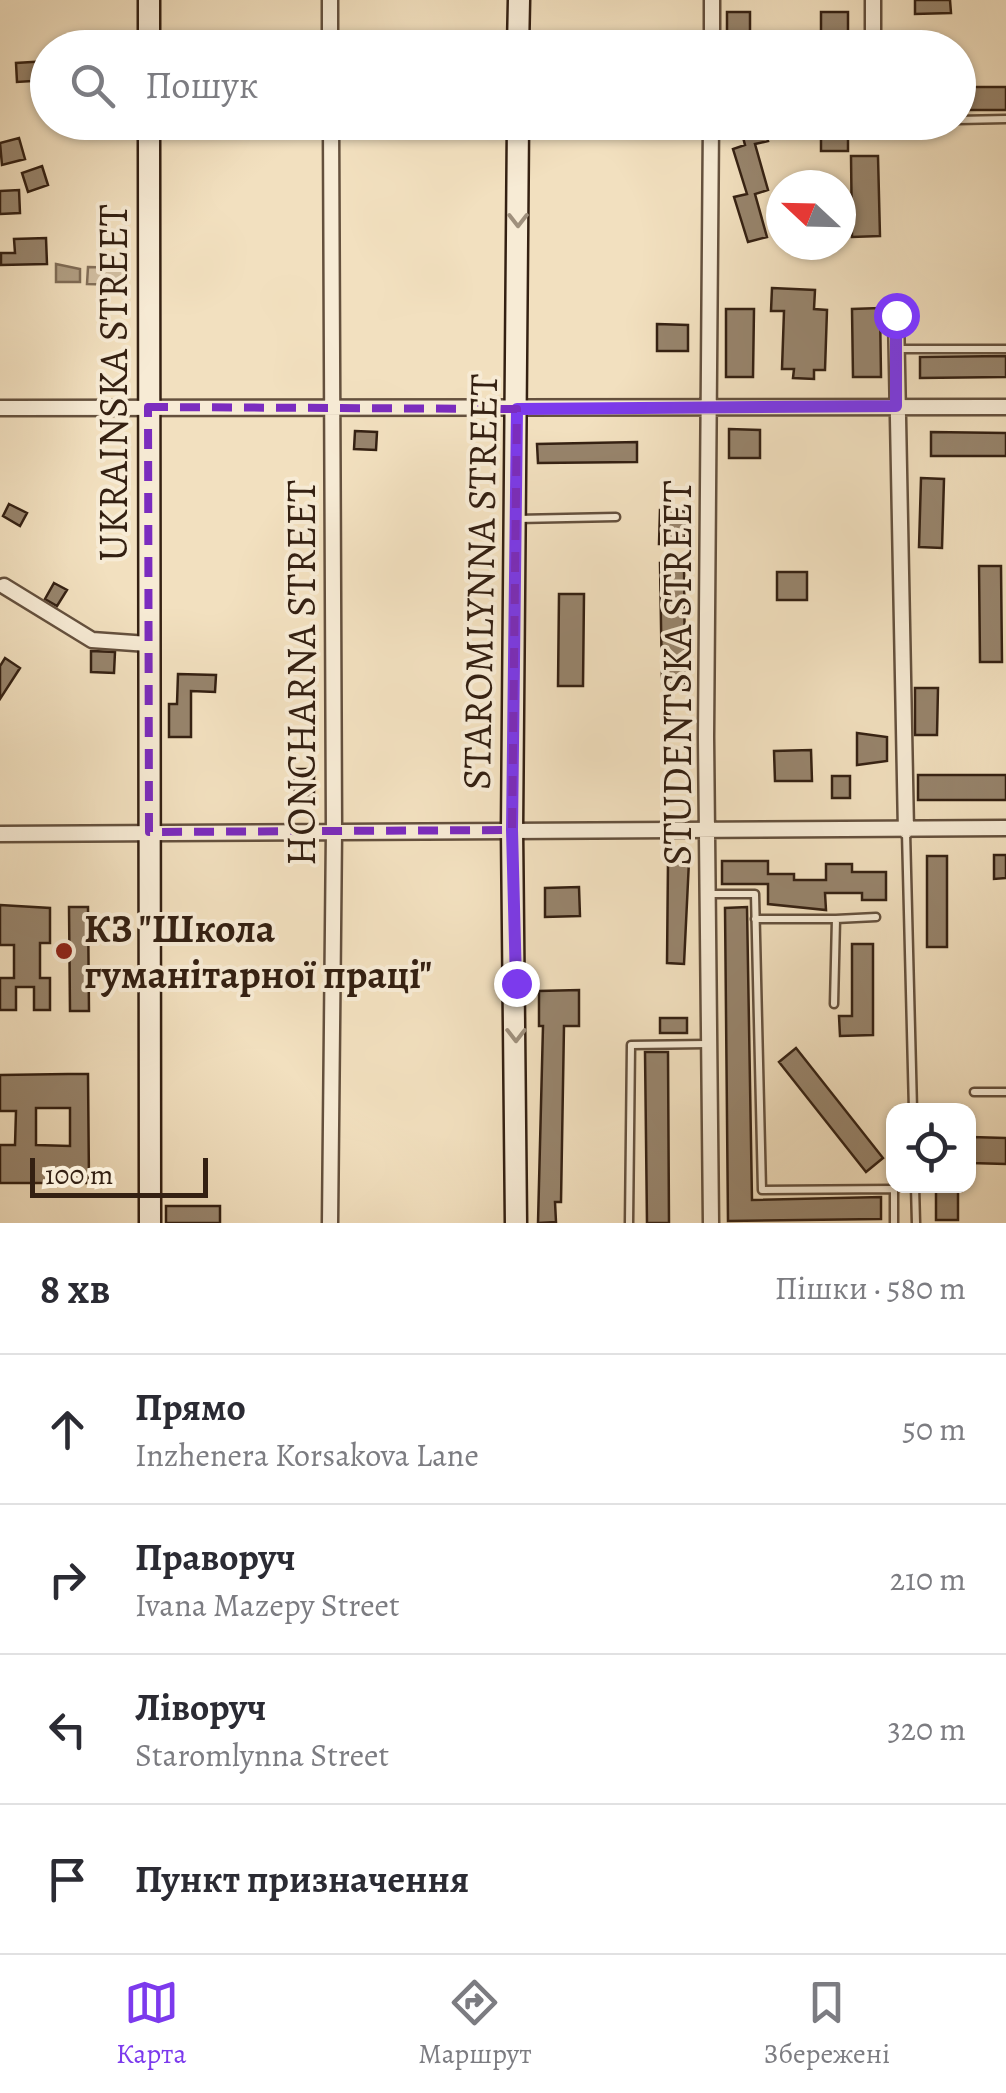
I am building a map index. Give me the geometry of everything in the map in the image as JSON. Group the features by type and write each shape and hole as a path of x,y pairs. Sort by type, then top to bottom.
{"street":[{"path":"149,0 149,30"},
{"path":"330,0 330,30"},
{"path":"518,30 519,0"},
{"path":"712,0 712,30"},
{"path":"873,0 873,30"},
{"name":"UKRAINSKA STREET","path":"149,140 150,1223"},
{"name":"HONCHARNA STREET","path":"330,1223 334,832 331,140"},
{"name":"STAROMLYNNA STREET","path":"516,1223 512,830 518,140"},
{"name":"STUDENTSKA STREET","path":"711,1223 708,828 712,140"},
{"path":"896,315 906,832"},
{"path":"0,408 1006,407"},
{"path":"4,586 92,640 148,644"},
{"path":"0,834 708,828 906,832 1006,828"}],"lane":[{"path":"976,119 1006,118"},
{"path":"896,348 1006,349"},
{"path":"516,519 616,518"},
{"path":"906,832 913,1103"},
{"path":"708,894 755,894 762,1190 894,1189 894,1223"},
{"path":"755,919 876,918"},
{"path":"834,1004 836,919"},
{"path":"629,1223 631,1045 708,1044"},
{"path":"974,1092 1006,1092"},
{"path":"915,1193 916,1223"}],"highlighted area":[{"path":"148,407 517,409 512,830 149,832"}],"shaded area":[{"path":"56,264 80,269 80,282 56,282"},
{"path":"88,267 124,268 124,285 87,284"}],"building":[{"path":"915,0 950,0 951,13 915,14"},
{"path":"727,12 750,12 750,30 727,30"},
{"path":"821,12 848,12 848,30 821,30"},
{"path":"30,62 30,81 17,82 16,63"},
{"path":"976,87 1006,87 1006,110 976,110"},
{"path":"19,138 25,159 2,165 0,143"},
{"path":"744,140 768,140 755,144 766,183 766,191 755,194 766,237 748,242 734,197 747,194 733,149 745,145"},
{"path":"821,140 848,140 848,151 821,151"},
{"path":"851,156 878,156 880,236 856,237 856,170 851,170"},
{"path":"42,166 48,185 28,192 22,173"},
{"path":"19,190 20,213 0,214 0,191"},
{"path":"46,238 47,264 1,265 1,253 15,253 14,239"},
{"path":"772,288 815,290 814,309 827,310 825,370 814,370 814,379 793,378 794,369 782,369 784,311 771,311"},
{"path":"880,308 881,377 853,377 852,309"},
{"path":"726,309 754,309 753,377 726,377"},
{"path":"657,324 688,325 688,351 657,351"},
{"path":"1006,356 1006,377 920,378 920,357"},
{"path":"729,429 760,430 760,458 729,458"},
{"path":"355,431 377,432 376,450 354,449"},
{"path":"931,432 1006,433 1006,456 931,456"},
{"path":"637,442 637,462 538,463 537,444"},
{"path":"921,478 944,479 942,548 919,547"},
{"path":"9,504 27,513 20,526 3,516"},
{"path":"660,510 685,511 685,544 659,544"},
{"path":"684,562 685,683 662,684 660,563"},
{"path":"979,566 1001,566 1002,662 980,662"},
{"path":"777,572 807,572 807,600 777,600"},
{"path":"54,583 67,590 57,606 45,599"},
{"path":"559,594 584,594 583,686 558,686"},
{"path":"91,651 115,652 114,673 91,672"},
{"path":"5,658 20,668 0,699 0,666"},
{"path":"178,674 216,675 215,692 191,691 191,737 169,737 169,704 177,704"},
{"path":"915,688 938,688 937,735 915,735"},
{"path":"857,733 887,737 887,761 857,765"},
{"path":"811,750 812,781 775,781 774,751"},
{"path":"295,769 314,769 314,802 294,802"},
{"path":"918,775 1006,775 1006,800 918,800"},
{"path":"832,776 850,776 850,798 832,798"},
{"path":"994,855 1006,855 1006,878 994,879"},
{"path":"927,856 947,856 947,947 927,947"},
{"path":"668,861 689,861 684,964 667,963"},
{"path":"722,861 768,861 768,874 794,874 794,880 826,880 826,864 852,864 852,872 886,872 886,900 862,900 862,893 825,893 826,910 768,904 768,884 722,884"},
{"path":"579,887 580,916 545,917 545,888"},
{"path":"0,905 50,908 50,943 40,943 40,978 50,978 50,1010 34,1010 34,987 16,987 16,1010 0,1010 0,978 14,978 14,945 0,945"},
{"path":"69,907 88,907 89,1011 70,1011"},
{"path":"747,907 752,1200 881,1197 881,1219 728,1221 725,908"},
{"path":"852,944 873,944 873,1035 840,1036 839,1016 852,1016"},
{"path":"579,990 579,1026 564,1026 561,1202 555,1202 556,1222 538,1223 543,1026 539,1026 539,991"},
{"path":"660,1018 687,1018 687,1033 660,1033"},
{"path":"796,1048 883,1158 866,1172 779,1062"},
{"path":"645,1052 668,1052 669,1223 647,1223"},
{"path":"88,1074 89,1183 0,1183 0,1145 15,1145 16,1111 0,1111 0,1075","holes":["36,1108 70,1108 70,1146 36,1145"]},
{"path":"976,1137 1006,1138 1006,1164 976,1163"},
{"path":"936,1193 958,1193 958,1220 936,1220"},
{"path":"166,1206 220,1206 220,1223 166,1223"}],"place":[{"name":"КЗ \"Школа гуманітарної праці\"","path":"64,951"}],"route":[{"path":"516,983 512,830 517,409 896,406 896,315"}]}
